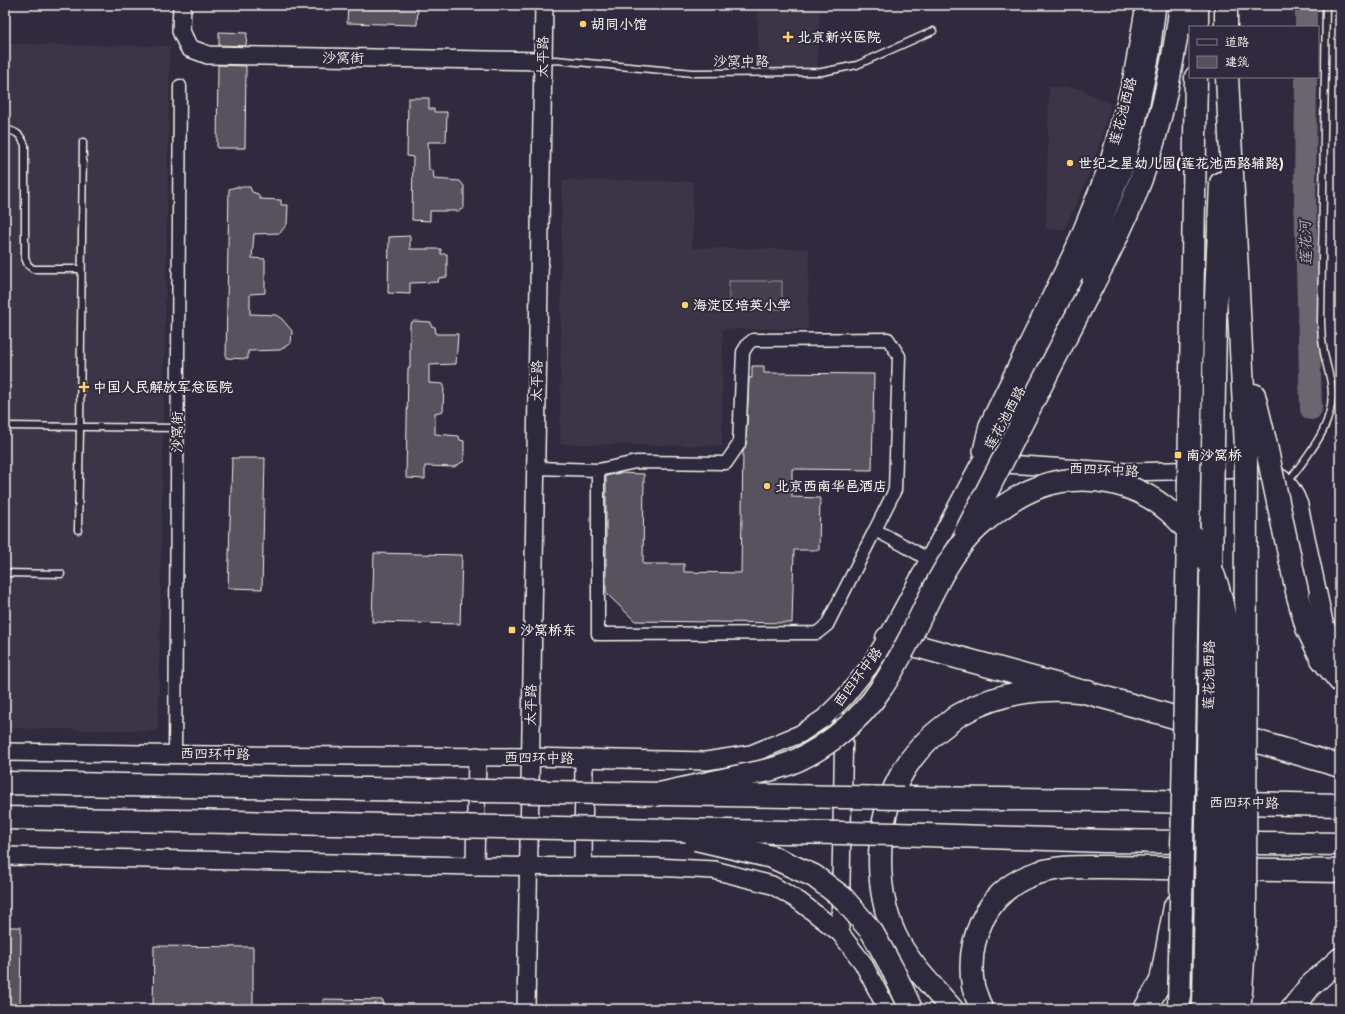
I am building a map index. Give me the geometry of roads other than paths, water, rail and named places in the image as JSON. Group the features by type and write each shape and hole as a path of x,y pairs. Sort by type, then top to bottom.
{"highway":[{"path":"5,783 655,795 777,768 807,756 835,736 860,714 881,689 896,664 935,588 955,554 1114,243 1141,179 1160,119 1174,58 1181,5"},
{"path":"1197,5 1197,26"},
{"path":"1226,5 1226,26"},
{"name":"莲花池西路","path":"1179,1009 1196,78"},
{"path":"1226,78 1242,344 1255,444 1307,628 1322,659 1340,681"},
{"name":"莲花池西路","path":"1204,1009 1215,320 1226,78"},
{"path":"1239,1009 1245,929 1255,444"},
{"path":"955,554 976,528 999,509 1021,494 1048,483 1076,479 1100,480 1126,486 1149,496 1171,512 1189,531 1206,557 1217,585 1226,621 1229,677 1227,922 1224,1009"},
{"path":"887,638 1088,692 1340,766"},
{"path":"952,1009 911,961 895,935 885,907 881,878 881,848 886,816 895,786 911,760 934,734 961,714 990,701 1020,693 1049,690 1088,692"},
{"name":"西四环中路","path":"655,795 1105,800 1340,805"},
{"path":"5,818 896,834 1105,841 1340,844"},
{"path":"656,830 772,857 814,876 843,898 872,932 912,1009"},
{"path":"981,1009 973,987 971,956 980,923 995,899 1011,885 1030,876 1049,870 1104,867 1340,871"},
{"path":"1145,1009 1161,981 1182,869"},
{"path":"1292,1009 1310,986 1340,959"}],"street":[{"name":"沙窝街","path":"182,5 181,31 189,48 208,55 543,61"},
{"name":"太平路","path":"528,866 544,5"},
{"name":"莲花池西路","path":"980,463 988,425 1075,247 1107,168 1131,83 1145,5"},
{"name":"莲花池西路","path":"980,463 1001,428 1089,256 1123,171 1137,122 1147,76 1157,5"},
{"name":"沙窝街","path":"174,753 180,86"},
{"path":"536,468 598,470 636,462 726,463 739,444 743,352 748,344 753,340 888,339 899,356 895,490 827,625 817,633 598,634 598,470"},
{"name":"西四环中路","path":"5,752 174,753 211,755 476,756 706,762 751,754 800,734 824,718 845,697 868,667 887,638 980,463 1126,472 1252,469 1266,471 1277,476 1287,484 1294,493 1299,505 1324,622 1340,653"},
{"path":"876,530 929,560"},
{"path":"840,934 845,697"},
{"path":"475,866 476,756"},
{"path":"583,866 584,759"},
{"path":"5,856 475,866 654,867 714,870 772,885 799,900 840,934 863,963 887,1009"},
{"path":"526,1009 528,866"}],"lane":[{"path":"1287,484 1323,433 1331,409 1331,384 1324,354 1321,322 1326,5"},
{"name":"沙窝中路","path":"543,61 556,60 693,73 822,72 857,65 933,31"},
{"path":"5,129 14,131 21,136 25,145 25,258 28,265 33,269 81,269"},
{"path":"78,530 83,142"},
{"path":"5,426 177,428"},
{"path":"5,573 61,574"}],"waterway":[{"name":"莲花河","path":"1306,5 1306,26"},
{"name":"莲花河","path":"1306,78 1305,197 1311,409"}],"place":[{"name":"胡同小馆","path":"583,24"},
{"name":"北京新兴医院","path":"788,37"},
{"name":"世纪之星幼儿园(莲花池西路辅路)","path":"1070,163"},
{"name":"海淀区培英小学","path":"685,305"},
{"name":"中国人民解放军总医院","path":"84,387"},
{"name":"南沙窝桥","path":"1178,455"},
{"name":"北京西南华邑酒店","path":"767,486"},
{"name":"沙窝桥东","path":"512,630"}]}
